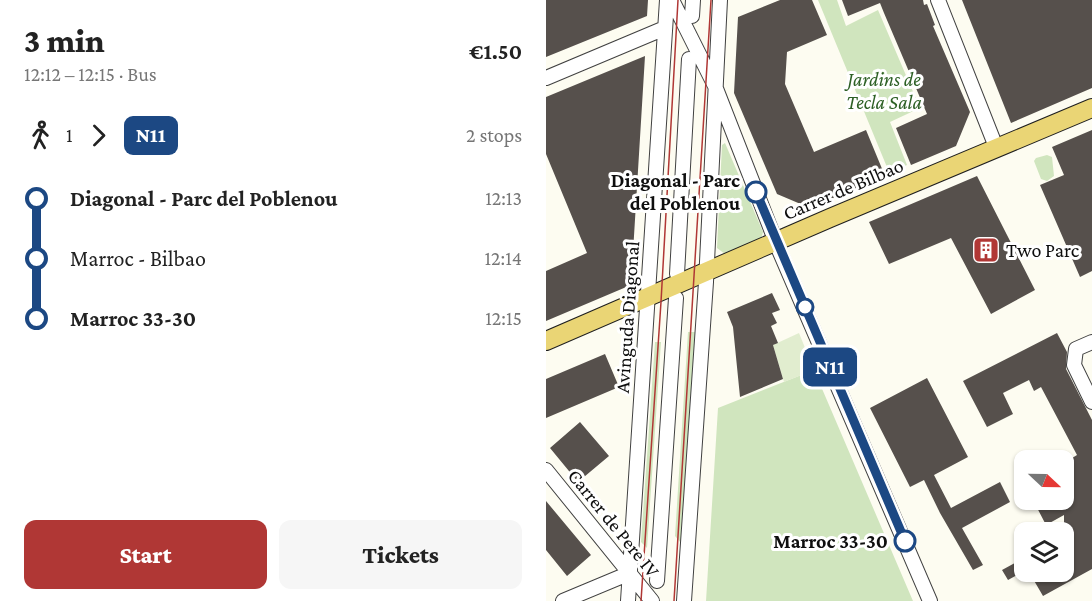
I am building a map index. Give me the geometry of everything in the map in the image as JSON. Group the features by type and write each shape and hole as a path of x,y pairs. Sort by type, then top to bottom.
{"main road":[{"name":"Carrer de Bilbao","path":"546,341 996,147 1092,108"}],"street":[{"name":"Avinguda Diagonal","path":"628,601 667,0"},
{"path":"672,0 715,86 776,242 930,601"},
{"path":"692,16 693,0"},
{"path":"938,0 996,147"},
{"path":"684,601 707,271 715,86 724,2"},
{"path":"546,78 665,28"},
{"path":"677,274 689,59"},
{"path":"657,581 676,297"},
{"path":"1092,342 1076,349 1074,365 1092,402"},
{"name":"Carrer de Pere IV","path":"546,470 652,601"},
{"path":"563,601 630,573"}],"green space":[{"name":"Jardins de Tecla Sala","path":"818,0 837,0 846,26 878,10 920,108 890,122 907,165 889,172"},
{"path":"725,143 763,232 761,240 725,254 717,248 722,145"},
{"path":"1047,155 1052,157 1054,176 1047,181 1041,179 1034,161 1036,158"},
{"path":"688,332 695,332 681,543 675,536"},
{"path":"799,333 814,370 784,382 773,345"},
{"path":"655,342 661,342 647,548 641,542"},
{"path":"814,370 913,601 706,601 718,408"}],"building":[{"path":"546,0 648,0 647,16 546,57"},
{"path":"780,0 812,0 827,35 787,52 785,84 814,152 866,130 885,176 810,208 777,194 734,93 738,17"},
{"path":"842,0 923,0 924,5 927,4 935,25 933,26 970,112 956,146 911,165 896,128 927,114 880,3 848,16"},
{"path":"962,0 1092,0 1092,88 1011,123"},
{"path":"645,56 631,285 546,321 546,271 587,253 546,154 546,97"},
{"path":"1092,130 1092,271 1080,277 1040,185 1064,175 1052,147"},
{"name":"Two Parc","path":"977,176 1035,290 991,314 951,238 889,264 869,222"},
{"path":"772,293 780,310 772,313 777,323 771,326 778,343 773,345 783,379 740,397 733,327 727,312"},
{"path":"1057,333 1067,352 1066,369 1092,420 1092,569 1074,579 1074,522 1064,522 1064,515 1051,522 1044,522 1038,510 1074,510 1074,457 1077,455 1041,387 1034,391 1029,380 1003,393 1013,414 987,427 963,381"},
{"path":"605,354 619,387 546,418 546,379"},
{"path":"927,378 968,457 934,475 951,508 1000,482 1010,502 962,528 983,565 973,570 924,480 910,487 870,408"},
{"path":"580,422 609,456 578,482 550,448"},
{"path":"546,501 591,555 567,576 546,550"},
{"path":"1014,563 1014,577 1008,580 1002,570"},
{"path":"1035,582 1068,582 1043,596"}],"tram line":[{"path":"641,601 678,0"},
{"path":"674,601 711,0"}],"bus line":[{"name":"N11","path":"756,192 905,541"}],"place":[{"name":"Diagonal - Parc del Poblenou","path":"756,192"},
{"name":"Two Parc","path":"986,250"},
{"name":"Marroc 33-30","path":"905,541"}]}
